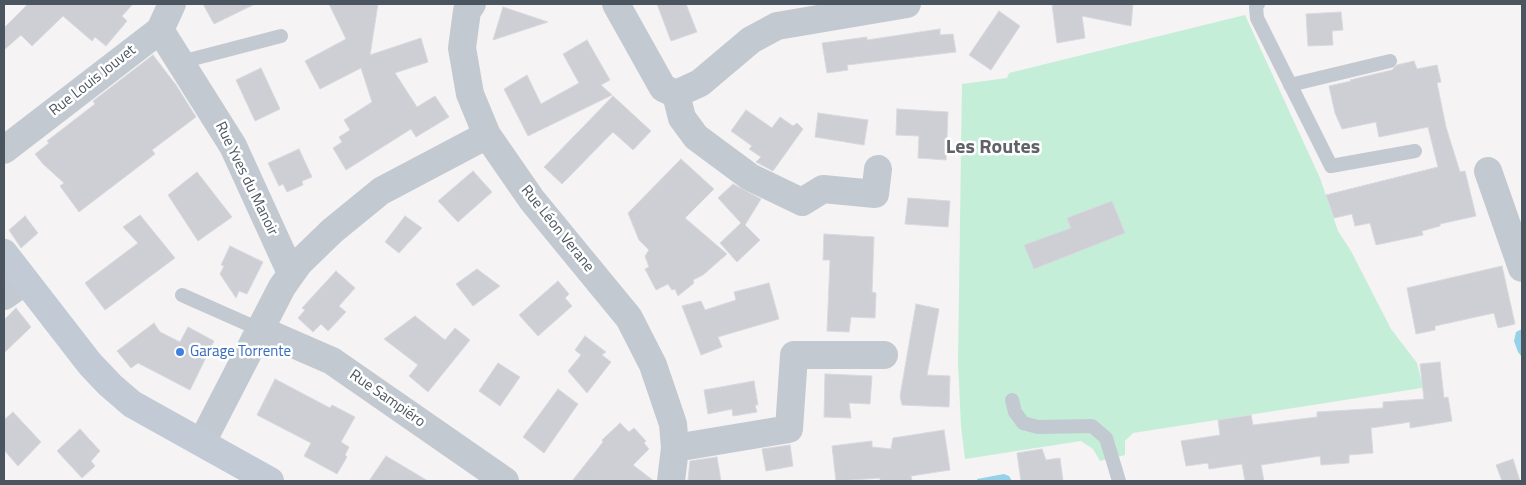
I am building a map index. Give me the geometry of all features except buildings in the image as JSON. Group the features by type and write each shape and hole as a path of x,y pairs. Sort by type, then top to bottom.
{"main road":[{"path":"4,253 14,289 110,386 132,404 270,481"}],"street":[{"name":"Rue Louis Jouvet","path":"4,150 160,30 172,4"},
{"name":"Rue Léon Verane","path":"472,4 468,10 462,48 470,94 487,135 532,200 629,318 653,365 673,424 675,448 671,481"},
{"path":"616,4 663,88 676,94 700,83 751,40 777,26 907,4"},
{"name":"Rue Yves du Manoir","path":"160,30 233,146 291,273"},
{"path":"676,94 682,118 696,137 750,177 802,202 823,189 875,194 878,169"},
{"path":"202,442 291,273 332,231 381,191 487,135"},
{"path":"1488,171 1522,268"},
{"name":"Rue Sampiéro","path":"261,330 332,361 505,481"},
{"path":"675,448 789,429 794,355 884,355"}],"lane":[{"path":"1258,4 1256,7 1257,18 1332,166 1415,151"},
{"path":"181,62 281,36"},
{"path":"1290,85 1390,61"},
{"path":"182,295 261,330"},
{"path":"1012,400 1015,412 1023,423 1038,427 1092,426 1106,438 1119,481"}],"green space":[{"path":"1245,15 1320,178 1338,231 1351,251 1391,329 1417,363 1422,383 1426,382 1428,387 1133,433 1125,441 1125,455 1100,461 1093,449 1081,441 965,459 961,426 958,362 962,84 1007,78 1009,73"}],"water":[{"path":"1522,329 1522,357 1514,341 1516,332"},
{"path":"1004,474 1009,476 1012,481 978,481 977,479"}],"place":[{"name":"Garage Torrente","path":"180,352"}],"district":[{"name":"Les Routes","path":"993,148"}]}
